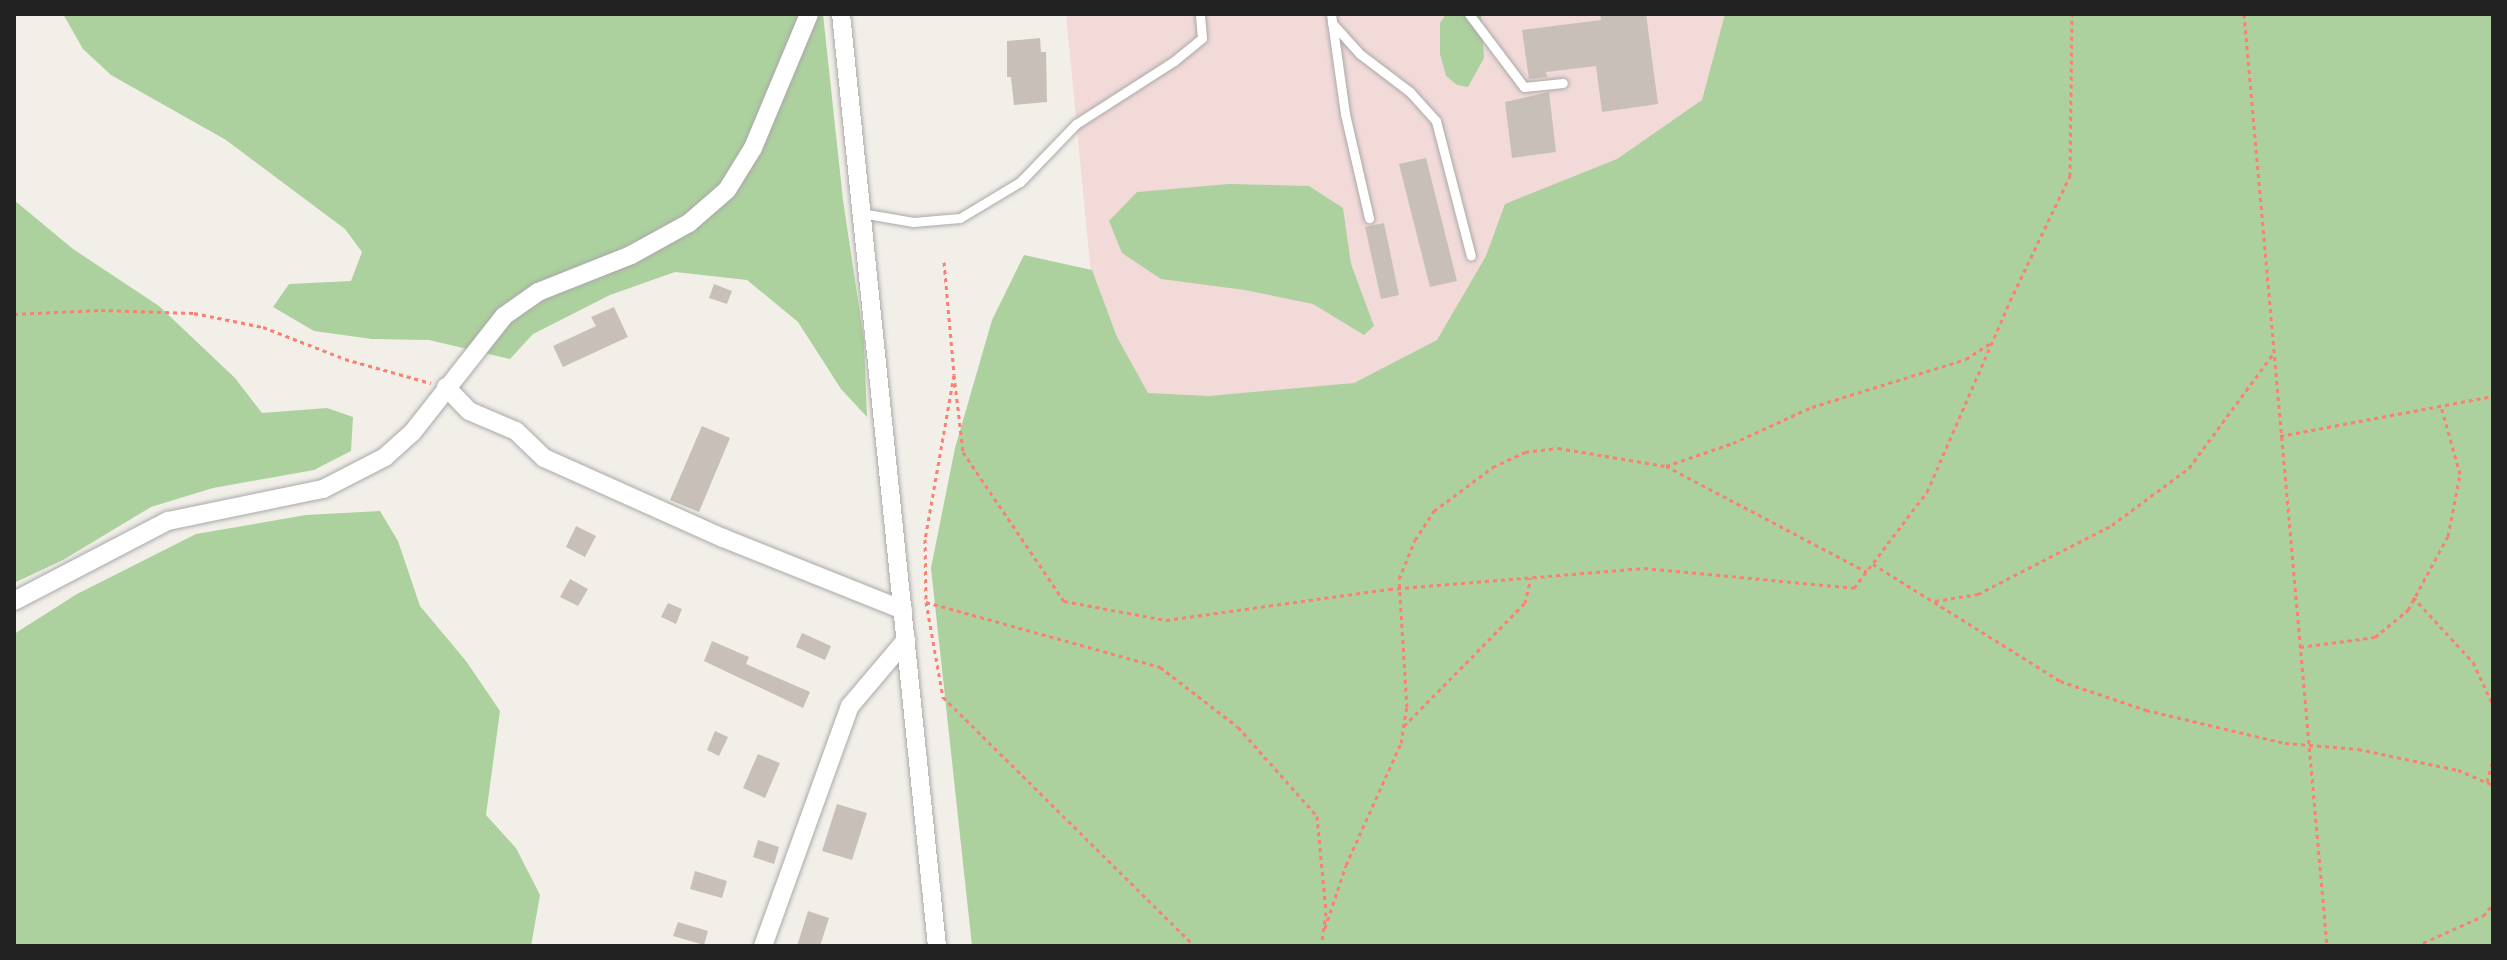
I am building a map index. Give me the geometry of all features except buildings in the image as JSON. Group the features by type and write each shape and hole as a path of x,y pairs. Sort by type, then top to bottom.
{"street":[{"path":"14,601 168,521 323,489 385,457 412,433 504,316 538,292 643,248 689,223 727,190 753,148 809,14"},
{"path":"841,14 937,946"},
{"path":"446,387 469,411 516,431 544,458 723,538 903,610"},
{"path":"763,946 850,706 906,640"}],"lane":[{"path":"861,213 913,222 960,218 1020,182 1076,124 1174,61 1202,38 1200,14"},
{"path":"1469,14 1524,87 1563,83"},
{"path":"1332,19 1345,114 1369,218"},
{"path":"1332,19 1360,54 1410,92 1436,121 1471,256"}],"path":[{"path":"944,262 963,452 1064,601 1166,620 1400,589 1644,568 1854,588 1927,492 2070,176 2072,14"},
{"path":"2244,14 2327,946"},
{"path":"14,314 101,310 194,313 263,327 345,359 446,387"},
{"path":"1666,466 1733,443 1812,407 1966,359 1992,343"},
{"path":"1935,601 1978,594 2112,525 2189,468 2273,354"},
{"path":"954,375 925,539 926,602 943,697 1195,946"},
{"path":"2280,436 2493,396"},
{"path":"2300,647 2375,637 2408,610 2448,536 2460,474 2441,406"},
{"path":"1323,935 1346,865 1401,743 1407,707 1399,579 1415,540 1434,511 1493,467 1525,452 1558,448 1666,466 1867,572"},
{"path":"1872,564 2060,681 2146,710 2309,747 2358,749 2458,770 2493,785"},
{"path":"1404,726 1525,603 1531,578"},
{"path":"2413,597 2473,662 2493,705"},
{"path":"926,602 1160,667 1238,727 1317,816 1326,912 1321,946"},
{"path":"2487,782 2493,760"},
{"path":"2416,946 2483,916 2493,904"}],"shaded area":[{"path":"1066,14 2066,14 2093,313 1104,409"}],"green space":[{"path":"63,14 823,14 843,200 864,340 867,417 841,389 798,322 747,280 675,272 610,295 533,334 510,359 429,340 372,339 314,331 273,307 289,284 351,281 362,252 345,229 226,140 111,75 83,49"},
{"path":"1446,14 1481,16 1484,58 1468,87 1457,85 1446,76 1440,54 1440,23"},
{"path":"1725,14 2493,14 2493,946 972,946 931,568 955,448 992,320 1024,255 1092,270 1117,337 1148,393 1209,396 1354,383 1437,340 1486,256 1505,204 1617,159 1702,100"},
{"path":"1229,184 1309,186 1343,208 1351,264 1374,326 1364,335 1313,304 1245,290 1161,279 1122,253 1109,221 1137,192"},
{"path":"14,200 73,249 159,306 235,378 262,413 327,408 353,417 351,451 314,470 213,488 151,507 63,560 14,583"},
{"path":"380,511 398,541 420,606 466,661 500,711 486,815 516,848 540,895 531,946 14,946 14,634 77,594 196,534 306,515"}]}
